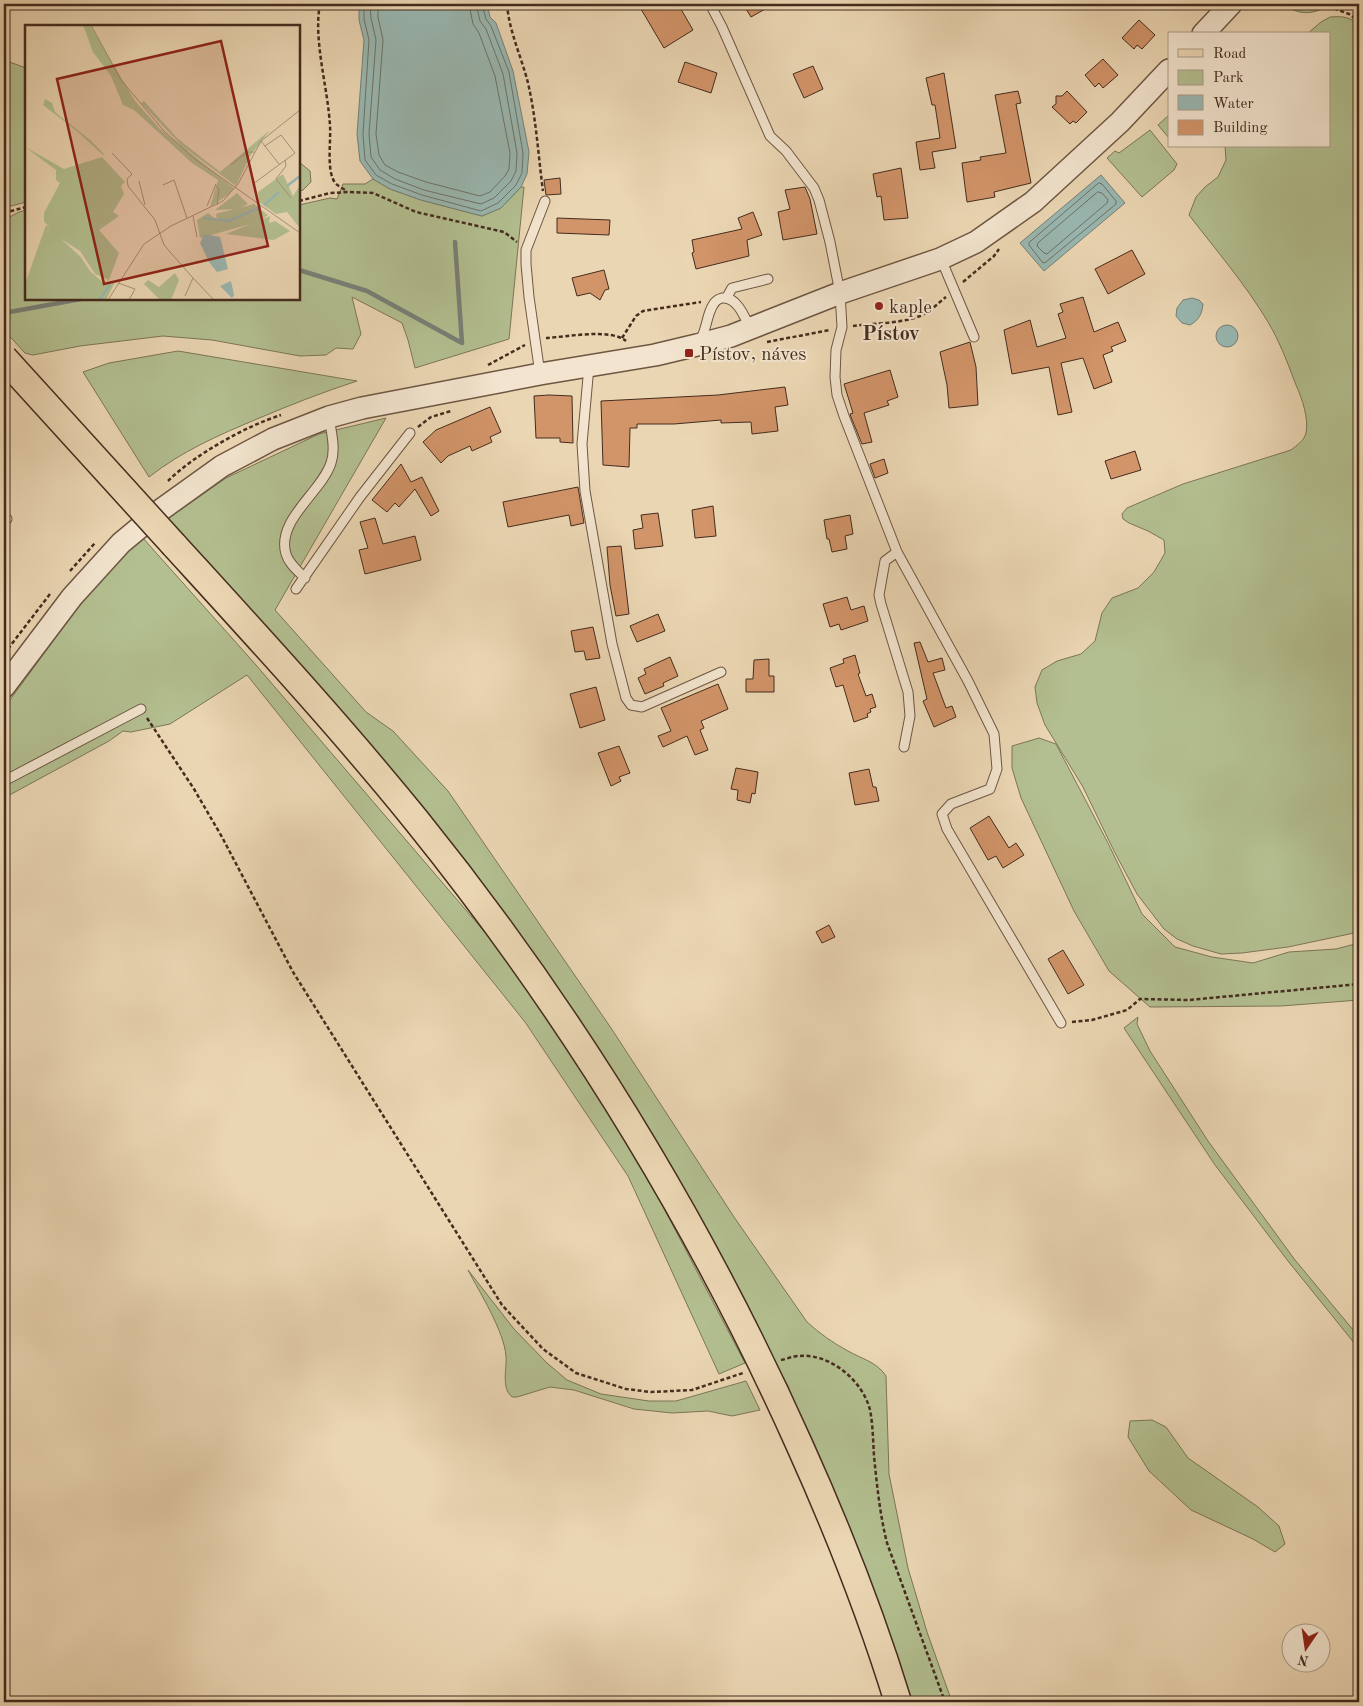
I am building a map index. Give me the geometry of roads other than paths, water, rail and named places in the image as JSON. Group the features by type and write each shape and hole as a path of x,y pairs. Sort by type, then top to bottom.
{"main road":[{"path":"4,358 300,685 416,820 508,940 554,1005 613,1095 668,1186 719,1279 775,1391 820,1492 855,1579 898,1702"}],"street":[{"path":"1205,32 1231,4"},
{"path":"4,687 78,590 121,543 162,509 222,466 273,438 329,417 362,408 540,374 656,355 697,345 750,329 795,309 940,259 976,242 1033,202 1120,122 1168,71"}],"lane":[{"path":"710,4 770,136 786,151 814,188 819,200 840,293 842,327 836,350 835,377 837,395 897,552 968,681 994,734 997,769 990,788 951,804 942,814 948,830 1061,1023"},
{"path":"540,374 529,297 526,250 544,201"},
{"path":"940,259 974,338"},
{"path":"727,297 732,288 768,279"},
{"path":"697,345 705,330 712,305 717,299 727,297 733,301 750,329"},
{"path":"589,366 582,444 585,491 612,644 626,698 632,705 642,707 722,672"},
{"path":"305,578 291,564 286,554 284,539 293,519 325,476 332,462 333,446 329,417"},
{"path":"296,589 360,497 410,433"},
{"path":"897,552 885,560 880,595 908,692 910,705 904,747"},
{"path":"4,781 141,709"}],"water":[{"path":"359,4 487,4 490,17 496,23 513,71 529,152 527,174 521,187 501,208 482,216 421,200 390,189 373,179 360,161 357,134 364,40 359,20"},
{"path":"1101,175 1125,203 1044,271 1020,243"},
{"path":"1192,298 1199,300 1203,304 1200,316 1190,325 1182,323 1176,316 1177,308 1183,300"},
{"path":"1223,325 1231,325 1238,332 1238,340 1231,347 1223,347 1216,340 1216,332"}],"waterway":[{"path":"455,242 462,343"},
{"path":"300,270 367,291 462,343"},
{"path":"4,313 76,300"}],"place":[{"name":"kaple","path":"879,306"},
{"name":"Pístov, náves","path":"689,353"}],"district":[{"name":"Pístov","path":"891,333"}]}
